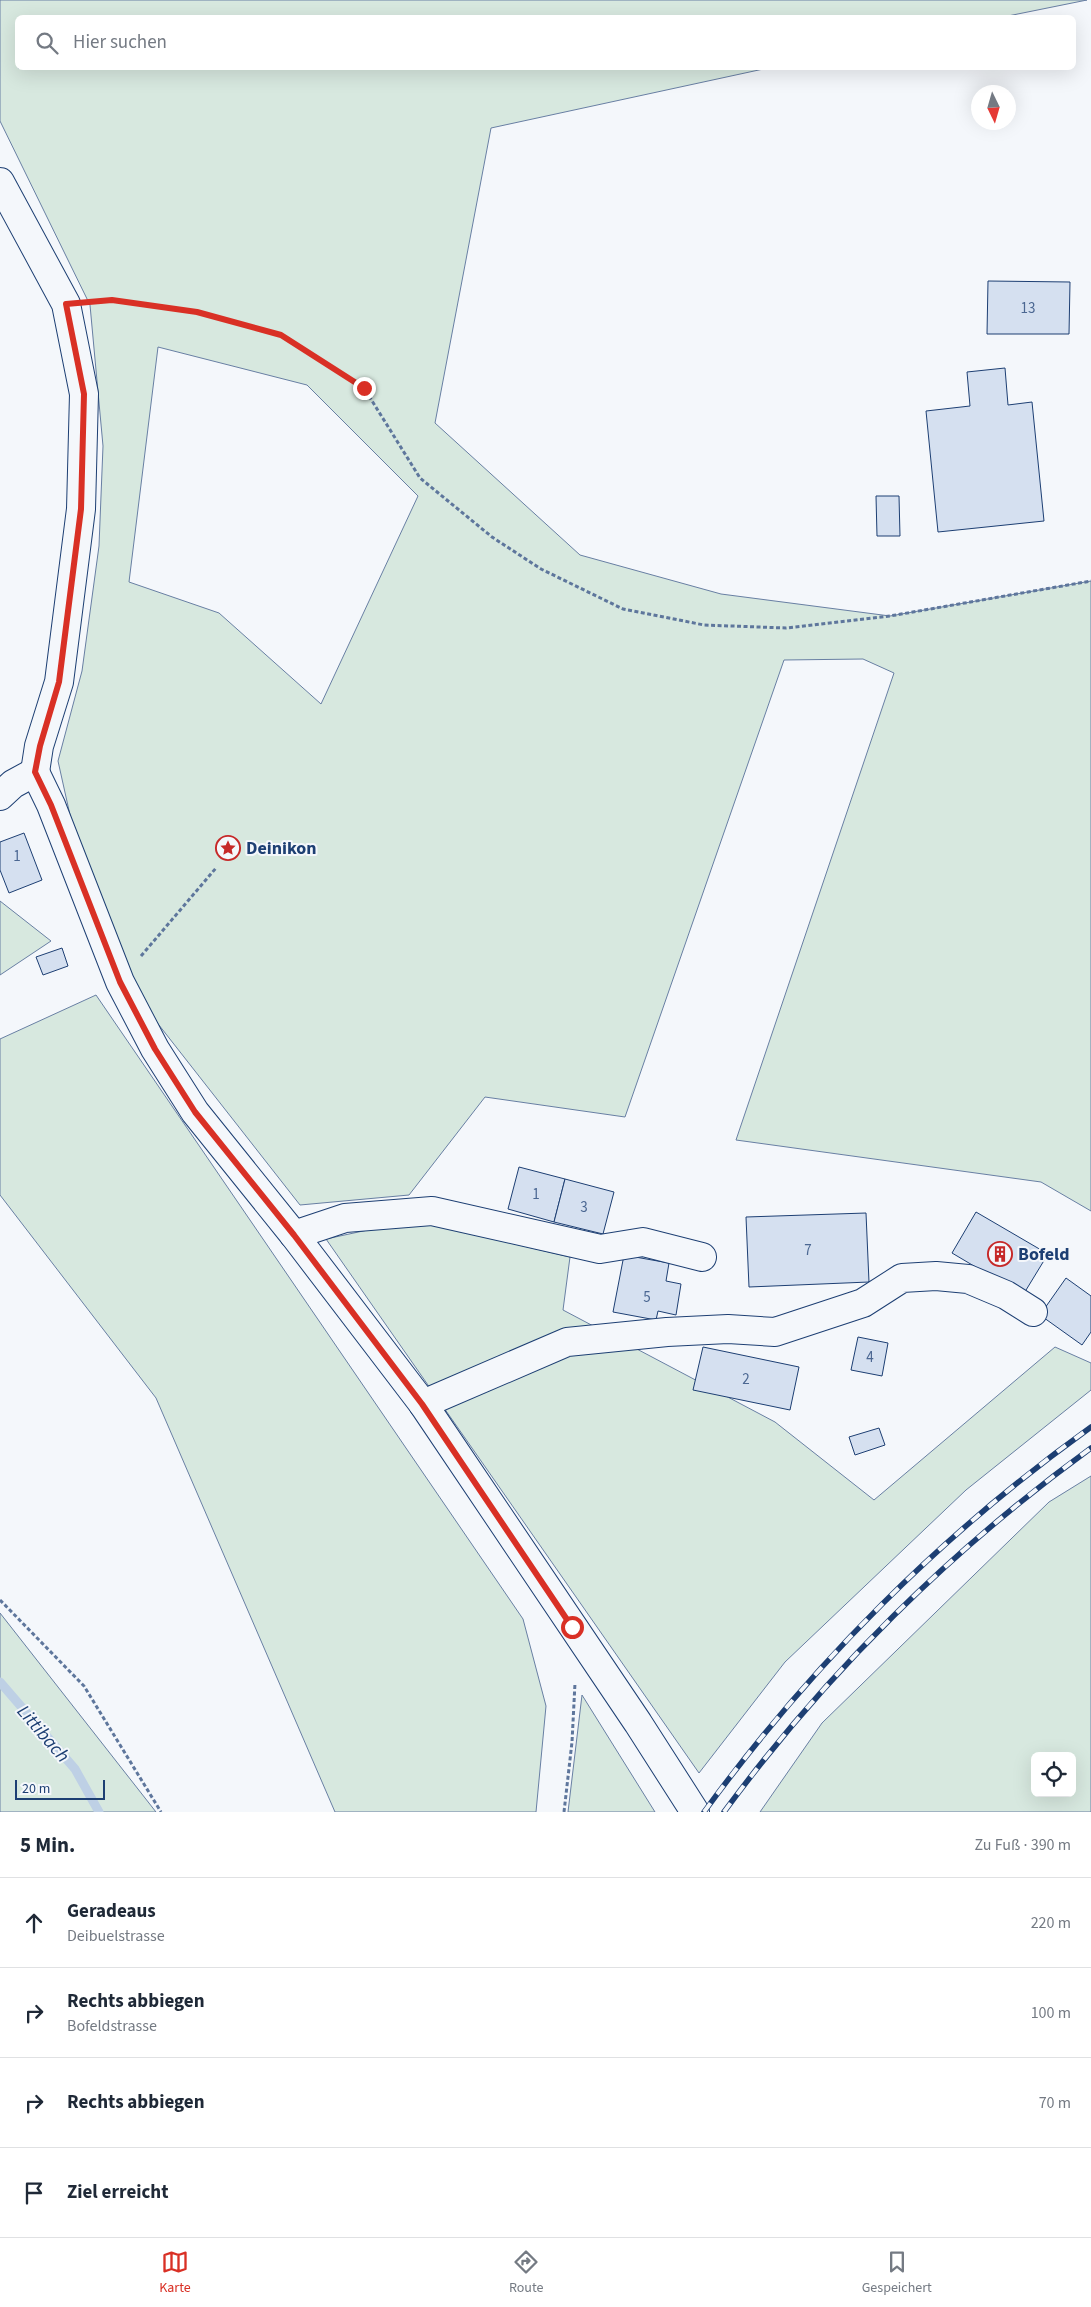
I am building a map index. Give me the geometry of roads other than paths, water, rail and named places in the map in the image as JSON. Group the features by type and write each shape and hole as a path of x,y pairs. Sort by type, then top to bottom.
{"street":[{"path":"0,182 66,304 84,394 81,509 59,682 40,746 35,772 51,805 120,982 155,1049 195,1112 294,1235 422,1404 638,1723 695,1812"},
{"path":"0,796 13,784 35,772"},
{"path":"294,1235 345,1218 432,1211 600,1249 643,1242 702,1257"},
{"path":"422,1404 567,1342 667,1332 728,1329 775,1332 863,1303 902,1278 936,1276 968,1280 1006,1295 1033,1312"}],"waterway":[{"name":"Littibach","path":"0,1682 75,1769 99,1812"}],"railway":[{"path":"704,1812 789,1705 882,1604 983,1511 1091,1427"},
{"path":"724,1812 805,1711 848,1662 894,1616 989,1528 1091,1448"}],"place":[{"name":"Deinikon","path":"228,848"},
{"name":"Bofeld","path":"1000,1254"}]}
